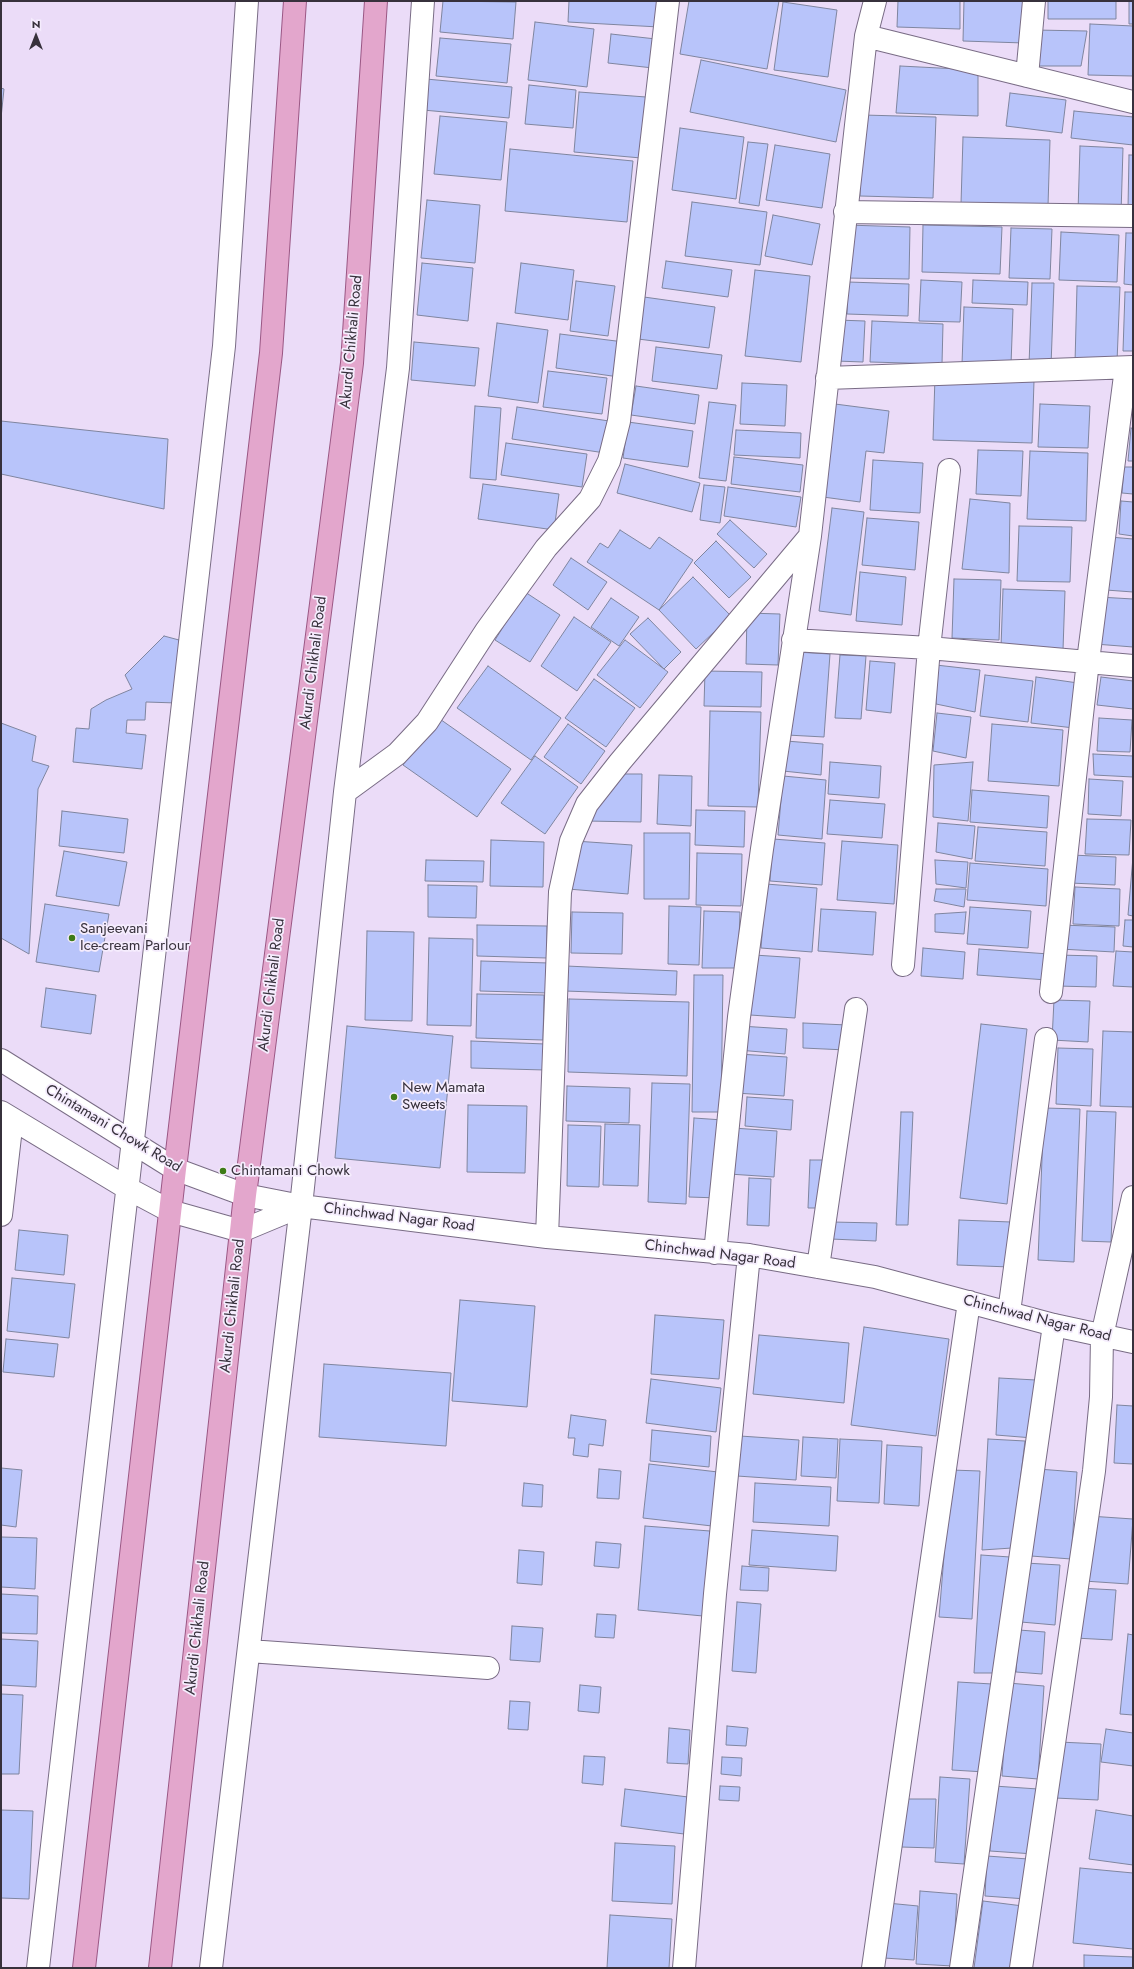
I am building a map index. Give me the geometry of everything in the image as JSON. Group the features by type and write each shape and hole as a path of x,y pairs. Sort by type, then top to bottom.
{"main road":[{"path":"84,1968 170,1211 271,353 295,1"},
{"name":"Akurdi Chikhali Road","path":"160,1968 245,1195 352,363 376,1"}],"street":[{"path":"38,1968 224,346 247,1"},
{"path":"212,1968 301,1206 345,792 398,368 423,1"},
{"path":"345,792 397,754 427,722 486,631 546,548 590,499 609,461 620,421 668,1"},
{"path":"715,1253 739,1017 793,640 810,536 845,212 866,36 875,1"},
{"path":"1027,76 1034,1"},
{"path":"866,36 1133,102"},
{"path":"845,212 1133,216"},
{"path":"827,378 1130,368 1088,661 1051,992"},
{"path":"903,965 929,648 949,470"},
{"path":"547,1237 560,892 571,841 587,804 810,536"},
{"path":"793,640 929,648 1133,666"},
{"path":"818,1267 856,1009"},
{"path":"1009,1312 1046,1039"},
{"name":"Chintamani Chowk Road","path":"1,1060 175,1169 245,1195 301,1206"},
{"path":"1,1215 6,1115 127,1188 170,1211 241,1231 301,1206"},
{"path":"1021,1968 1094,1471 1101,1396 1102,1336 1133,1197"},
{"name":"Chinchwad Nagar Road","path":"301,1206 547,1237 749,1255 875,1277 1054,1325 1133,1342"},
{"path":"684,1968 715,1594 749,1255"},
{"path":"872,1968 969,1302"},
{"path":"961,1968 982,1811 1054,1325"},
{"path":"249,1651 488,1668"}],"building":[{"path":"443,1 516,2 513,39 440,32"},
{"path":"569,1 660,1 659,27 568,22"},
{"path":"689,1 779,1 767,69 680,54"},
{"path":"898,1 960,1 960,29 897,27"},
{"path":"964,1 1025,1 1024,43 963,41"},
{"path":"1048,1 1116,1 1116,19 1048,19"},
{"path":"1129,1 1133,1 1133,24 1129,24"},
{"path":"783,2 837,10 828,77 774,70"},
{"path":"535,22 594,29 587,87 528,80"},
{"path":"1090,24 1133,26 1133,76 1088,75"},
{"path":"1035,30 1087,31 1081,66 1036,66"},
{"path":"611,34 656,39 653,68 608,63"},
{"path":"440,38 511,44 507,83 436,76"},
{"path":"701,60 846,90 836,142 690,112"},
{"path":"900,66 978,70 978,116 896,113"},
{"path":"426,79 512,87 509,118 423,110"},
{"path":"529,85 576,90 573,128 525,124"},
{"path":"1,88 4,89 1,118"},
{"path":"579,92 646,97 641,158 574,152"},
{"path":"1010,93 1066,100 1062,133 1006,126"},
{"path":"1074,111 1133,117 1133,145 1071,138"},
{"path":"863,115 936,117 933,198 860,196"},
{"path":"440,116 507,122 501,180 434,174"},
{"path":"680,128 744,137 736,199 672,190"},
{"path":"963,137 1050,140 1048,206 961,204"},
{"path":"748,142 768,144 759,206 739,203"},
{"path":"775,145 830,154 822,208 766,200"},
{"path":"1080,146 1123,148 1121,214 1078,212"},
{"path":"510,149 633,161 627,222 505,211"},
{"path":"1129,155 1133,155 1133,208 1128,208"},
{"path":"427,200 480,205 475,263 421,258"},
{"path":"692,202 767,212 760,265 685,256"},
{"path":"773,215 820,224 812,265 765,256"},
{"path":"846,225 910,227 909,279 845,278"},
{"path":"923,225 1002,227 1000,274 922,272"},
{"path":"1011,228 1052,229 1050,279 1009,278"},
{"path":"1061,232 1119,235 1117,282 1059,280"},
{"path":"1126,233 1133,233 1133,285 1124,284"},
{"path":"666,261 732,270 728,297 662,288"},
{"path":"422,263 473,268 468,321 417,315"},
{"path":"521,263 574,270 568,320 515,313"},
{"path":"755,270 810,276 801,362 745,356"},
{"path":"921,280 962,282 960,322 919,321"},
{"path":"973,280 1028,282 1027,305 972,303"},
{"path":"576,281 615,286 608,336 570,331"},
{"path":"848,282 909,284 908,316 847,314"},
{"path":"1032,283 1054,283 1051,366 1029,365"},
{"path":"1077,286 1120,287 1117,362 1075,363"},
{"path":"1125,292 1133,292 1133,351 1123,351"},
{"path":"644,297 715,307 709,348 638,339"},
{"path":"964,307 1013,309 1011,365 962,364"},
{"path":"837,320 865,321 863,362 836,361"},
{"path":"872,321 943,324 942,364 870,362"},
{"path":"497,323 548,330 538,403 488,396"},
{"path":"560,334 624,342 619,377 556,368"},
{"path":"414,342 479,348 475,386 411,380"},
{"path":"656,347 722,355 717,389 652,381"},
{"path":"548,371 607,378 602,414 543,407"},
{"path":"935,377 1034,381 1032,443 933,440"},
{"path":"742,383 787,385 785,426 740,424"},
{"path":"636,386 699,395 695,424 631,415"},
{"path":"709,402 736,405 726,481 699,478"},
{"path":"835,404 889,411 884,453 866,451 860,502 823,497"},
{"path":"1040,404 1090,406 1088,448 1038,447"},
{"path":"475,406 501,408 496,480 470,478"},
{"path":"517,407 609,421 605,453 512,439"},
{"path":"1,421 168,439 164,509 1,474"},
{"path":"628,422 693,431 688,467 623,458"},
{"path":"1131,428 1133,429 1133,461 1128,461"},
{"path":"736,430 801,433 800,458 734,455"},
{"path":"506,443 587,454 582,487 501,475"},
{"path":"978,450 1023,451 1021,496 976,494"},
{"path":"1030,451 1088,453 1086,521 1027,519"},
{"path":"734,457 803,465 800,492 731,484"},
{"path":"873,460 923,463 920,513 870,510"},
{"path":"625,464 700,483 692,512 617,493"},
{"path":"1124,467 1133,467 1133,494 1122,493"},
{"path":"483,484 559,494 554,530 478,519"},
{"path":"704,485 725,487 720,523 700,520"},
{"path":"728,487 801,497 796,527 724,516"},
{"path":"970,499 1010,503 1009,573 962,569"},
{"path":"1121,501 1133,502 1133,536 1119,534"},
{"path":"832,508 864,512 851,615 819,611"},
{"path":"867,518 919,522 915,570 862,565"},
{"path":"730,520 767,554 754,568 717,534"},
{"path":"1019,526 1072,527 1070,582 1017,581"},
{"path":"620,530 650,549 659,537 693,560 659,610 587,562 600,543 608,548"},
{"path":"1110,537 1133,539 1133,592 1106,590"},
{"path":"716,541 751,577 729,598 694,563"},
{"path":"571,558 607,582 588,610 553,585"},
{"path":"860,572 906,577 902,625 856,621"},
{"path":"693,577 731,616 696,649 659,610"},
{"path":"954,579 1001,580 999,640 952,638"},
{"path":"1003,589 1065,591 1063,650 1001,648"},
{"path":"525,592 560,615 530,662 495,640"},
{"path":"1099,597 1133,599 1133,647 1095,644"},
{"path":"611,598 639,617 619,646 591,627"},
{"path":"747,613 780,614 778,665 746,664"},
{"path":"574,617 611,642 577,691 541,666"},
{"path":"648,618 681,652 664,669 630,634"},
{"path":"164,636 179,640 177,703 146,702 145,720 127,720 126,733 146,735 142,769 73,762 76,728 89,729 91,709 106,700 132,689 125,675"},
{"path":"625,640 668,672 640,708 597,675"},
{"path":"796,652 830,654 824,737 787,735"},
{"path":"840,655 866,656 861,719 835,718"},
{"path":"870,661 895,663 891,713 866,710"},
{"path":"936,665 980,670 975,712 936,704"},
{"path":"488,666 561,718 531,760 457,708"},
{"path":"705,671 762,672 761,707 704,706"},
{"path":"985,675 1033,681 1028,722 980,716"},
{"path":"1036,677 1078,683 1074,728 1031,723"},
{"path":"1101,677 1133,681 1133,709 1097,705"},
{"path":"594,679 635,708 606,747 565,718"},
{"path":"710,711 761,712 758,807 708,806"},
{"path":"937,713 971,717 966,758 933,751"},
{"path":"437,717 511,769 477,817 403,765"},
{"path":"1099,718 1132,720 1130,752 1097,751"},
{"path":"1,723 36,736 32,761 49,766 38,789 29,954 1,938"},
{"path":"568,724 605,751 581,784 544,757"},
{"path":"992,724 1063,730 1059,786 988,781"},
{"path":"786,741 823,744 821,775 783,771"},
{"path":"1093,754 1133,756 1133,777 1094,775"},
{"path":"535,756 578,787 545,834 501,803"},
{"path":"830,762 881,766 879,798 828,794"},
{"path":"973,762 968,821 933,817 934,765"},
{"path":"623,774 642,774 641,822 586,821"},
{"path":"659,775 692,776 691,826 657,824"},
{"path":"783,776 826,780 822,839 778,835"},
{"path":"1089,779 1123,781 1121,816 1088,814"},
{"path":"972,790 1049,796 1047,828 970,822"},
{"path":"830,800 885,804 882,838 827,834"},
{"path":"696,810 745,811 744,847 695,845"},
{"path":"62,811 128,819 124,853 59,846"},
{"path":"1087,819 1131,820 1129,855 1085,854"},
{"path":"938,823 975,826 972,859 936,852"},
{"path":"978,827 1047,832 1045,866 975,861"},
{"path":"644,833 690,833 689,899 644,899"},
{"path":"773,839 825,843 822,885 770,881"},
{"path":"491,840 544,842 543,887 490,886"},
{"path":"575,841 632,845 628,894 568,889"},
{"path":"842,841 898,845 894,904 837,900"},
{"path":"64,851 127,862 119,906 56,896"},
{"path":"697,853 742,854 741,906 696,905"},
{"path":"1071,855 1116,857 1115,885 1070,883"},
{"path":"1133,857 1133,916 1128,915"},
{"path":"426,860 484,861 483,882 425,881"},
{"path":"935,860 968,862 966,888 936,884"},
{"path":"970,863 1048,869 1046,906 967,900"},
{"path":"766,884 817,888 812,952 761,948"},
{"path":"428,885 477,886 476,918 428,917"},
{"path":"1075,887 1120,889 1119,926 1073,924"},
{"path":"936,889 966,889 964,907 934,901"},
{"name":"Sanjeevani Ice-cream Parlour","path":"45,904 109,914 99,972 36,962"},
{"path":"669,906 701,907 699,965 668,964"},
{"path":"970,907 1031,911 1028,948 967,944"},
{"path":"821,909 876,912 873,955 818,951"},
{"path":"704,911 740,912 738,968 702,968"},
{"path":"572,912 623,913 622,954 571,953"},
{"path":"966,912 964,934 935,932 935,914"},
{"path":"1125,920 1133,920 1133,947 1123,946"},
{"path":"477,925 547,926 547,958 477,956"},
{"path":"1061,925 1115,927 1114,952 1060,949"},
{"path":"367,931 414,932 412,1021 365,1020"},
{"path":"429,938 473,939 471,1026 427,1025"},
{"path":"923,948 965,952 963,979 921,976"},
{"path":"979,949 1049,954 1047,980 977,975"},
{"path":"1116,951 1133,952 1133,987 1113,986"},
{"path":"754,955 800,958 795,1018 750,1015"},
{"path":"1058,955 1097,956 1096,987 1057,986"},
{"path":"481,961 549,963 548,993 480,991"},
{"path":"566,966 677,971 676,995 565,991"},
{"path":"694,975 723,975 721,1112 692,1112"},
{"path":"46,988 96,995 91,1034 41,1027"},
{"path":"477,994 544,995 543,1040 476,1038"},
{"path":"569,999 689,1002 687,1076 568,1072"},
{"path":"1054,1000 1090,1001 1088,1042 1052,1040"},
{"path":"803,1023 847,1025 846,1050 803,1048"},
{"path":"981,1024 1027,1029 1007,1204 960,1198"},
{"name":"New Mamata Sweets","path":"347,1026 453,1036 440,1168 335,1158"},
{"path":"740,1026 787,1029 785,1054 738,1050"},
{"path":"1103,1031 1133,1032 1133,1107 1100,1106"},
{"path":"471,1041 545,1044 545,1070 471,1068"},
{"path":"1058,1048 1093,1049 1091,1106 1056,1104"},
{"path":"738,1054 787,1057 784,1096 735,1093"},
{"path":"652,1083 690,1084 686,1204 648,1202"},
{"path":"567,1086 630,1088 629,1123 566,1121"},
{"path":"747,1097 793,1100 791,1130 745,1126"},
{"path":"468,1105 527,1106 525,1173 467,1172"},
{"path":"1044,1108 1080,1109 1074,1262 1038,1260"},
{"path":"1087,1111 1116,1112 1111,1242 1082,1241"},
{"path":"901,1112 913,1112 908,1225 896,1225"},
{"path":"694,1118 723,1120 719,1198 689,1197"},
{"path":"605,1124 640,1125 638,1186 603,1185"},
{"path":"568,1125 601,1126 599,1187 567,1186"},
{"path":"733,1128 777,1131 774,1177 729,1174"},
{"path":"810,1160 823,1160 821,1208 808,1208"},
{"path":"749,1178 771,1179 769,1226 747,1225"},
{"path":"959,1220 1011,1222 1010,1267 957,1265"},
{"path":"832,1222 877,1223 876,1241 831,1239"},
{"path":"19,1230 68,1235 64,1275 15,1270"},
{"path":"12,1278 75,1284 69,1338 7,1331"},
{"path":"460,1300 535,1306 527,1407 452,1401"},
{"path":"655,1315 724,1320 719,1379 651,1374"},
{"path":"864,1327 949,1339 936,1436 851,1425"},
{"path":"759,1335 849,1343 844,1403 753,1394"},
{"path":"6,1339 58,1344 54,1377 3,1372"},
{"path":"324,1364 451,1373 446,1446 319,1437"},
{"path":"999,1378 1036,1380 1033,1438 996,1435"},
{"path":"651,1379 721,1388 716,1432 646,1423"},
{"path":"1117,1405 1133,1406 1133,1464 1114,1463"},
{"path":"571,1415 606,1420 603,1446 589,1444 588,1457 573,1455 575,1438 568,1438"},
{"path":"652,1430 711,1436 709,1467 650,1461"},
{"path":"740,1436 799,1440 796,1480 737,1476"},
{"path":"803,1437 838,1439 836,1478 801,1476"},
{"path":"840,1439 882,1441 879,1503 837,1501"},
{"path":"988,1439 1025,1441 1012,1548 982,1550"},
{"path":"887,1445 922,1447 919,1506 884,1504"},
{"path":"649,1464 718,1472 712,1526 643,1518"},
{"path":"1,1468 22,1470 16,1527 1,1525"},
{"path":"599,1469 621,1471 619,1499 597,1498"},
{"path":"1038,1469 1077,1472 1071,1559 1031,1556"},
{"path":"951,1470 980,1471 972,1619 939,1617"},
{"path":"524,1483 543,1485 542,1507 522,1506"},
{"path":"755,1483 831,1487 829,1526 753,1522"},
{"path":"1089,1516 1133,1519 1128,1584 1084,1581"},
{"path":"645,1526 710,1531 703,1616 638,1610"},
{"path":"752,1530 838,1536 836,1571 749,1565"},
{"path":"1,1537 37,1538 35,1589 1,1587"},
{"path":"596,1542 621,1544 619,1568 594,1566"},
{"path":"519,1550 544,1552 542,1585 517,1583"},
{"path":"981,1555 1010,1557 997,1673 974,1673"},
{"path":"1025,1563 1060,1565 1055,1625 1021,1622"},
{"path":"742,1566 769,1568 768,1591 740,1590"},
{"path":"1078,1588 1116,1590 1112,1640 1075,1638"},
{"path":"1,1594 38,1596 37,1634 1,1633"},
{"path":"737,1602 761,1604 756,1673 732,1671"},
{"path":"597,1614 616,1615 614,1638 595,1637"},
{"path":"512,1626 543,1628 540,1662 510,1660"},
{"path":"1019,1630 1045,1632 1042,1674 1016,1672"},
{"path":"1128,1634 1133,1635 1133,1715 1120,1714"},
{"path":"1,1639 38,1641 36,1687 1,1685"},
{"path":"958,1682 992,1684 985,1772 952,1770"},
{"path":"1008,1683 1044,1686 1038,1779 1002,1776"},
{"path":"580,1685 601,1687 599,1713 578,1711"},
{"path":"1,1694 23,1695 19,1774 1,1774"},
{"path":"510,1701 530,1702 528,1730 508,1729"},
{"path":"727,1726 748,1728 746,1746 726,1745"},
{"path":"669,1728 690,1730 688,1764 667,1763"},
{"path":"1106,1729 1133,1733 1133,1766 1101,1762"},
{"path":"1059,1742 1101,1744 1098,1800 1055,1798"},
{"path":"584,1756 605,1757 603,1785 582,1783"},
{"path":"722,1757 742,1758 741,1776 721,1774"},
{"path":"940,1777 970,1779 964,1864 935,1862"},
{"path":"720,1786 740,1787 739,1801 719,1800"},
{"path":"994,1786 1038,1789 1034,1854 990,1851"},
{"path":"625,1789 688,1797 684,1834 621,1826"},
{"path":"906,1799 936,1799 934,1848 901,1847"},
{"path":"1,1810 33,1811 29,1899 1,1898"},
{"path":"1096,1810 1133,1816 1133,1865 1089,1859"},
{"path":"615,1843 675,1846 672,1904 612,1901"},
{"path":"987,1856 1028,1859 1026,1899 985,1896"},
{"path":"1080,1868 1133,1873 1133,1949 1073,1943"},
{"path":"920,1891 957,1894 953,1966 916,1964"},
{"path":"983,1901 1023,1906 1016,1968 974,1968"},
{"path":"887,1903 918,1906 914,1960 884,1958"},
{"path":"610,1915 672,1919 669,1968 607,1968"},
{"path":"1084,1955 1133,1957 1133,1968 1084,1968"}],"place":[{"name":"Sanjeevani Ice-cream Parlour","path":"72,938"},
{"name":"New Mamata Sweets","path":"394,1097"},
{"name":"Chintamani Chowk","path":"223,1171"}]}
